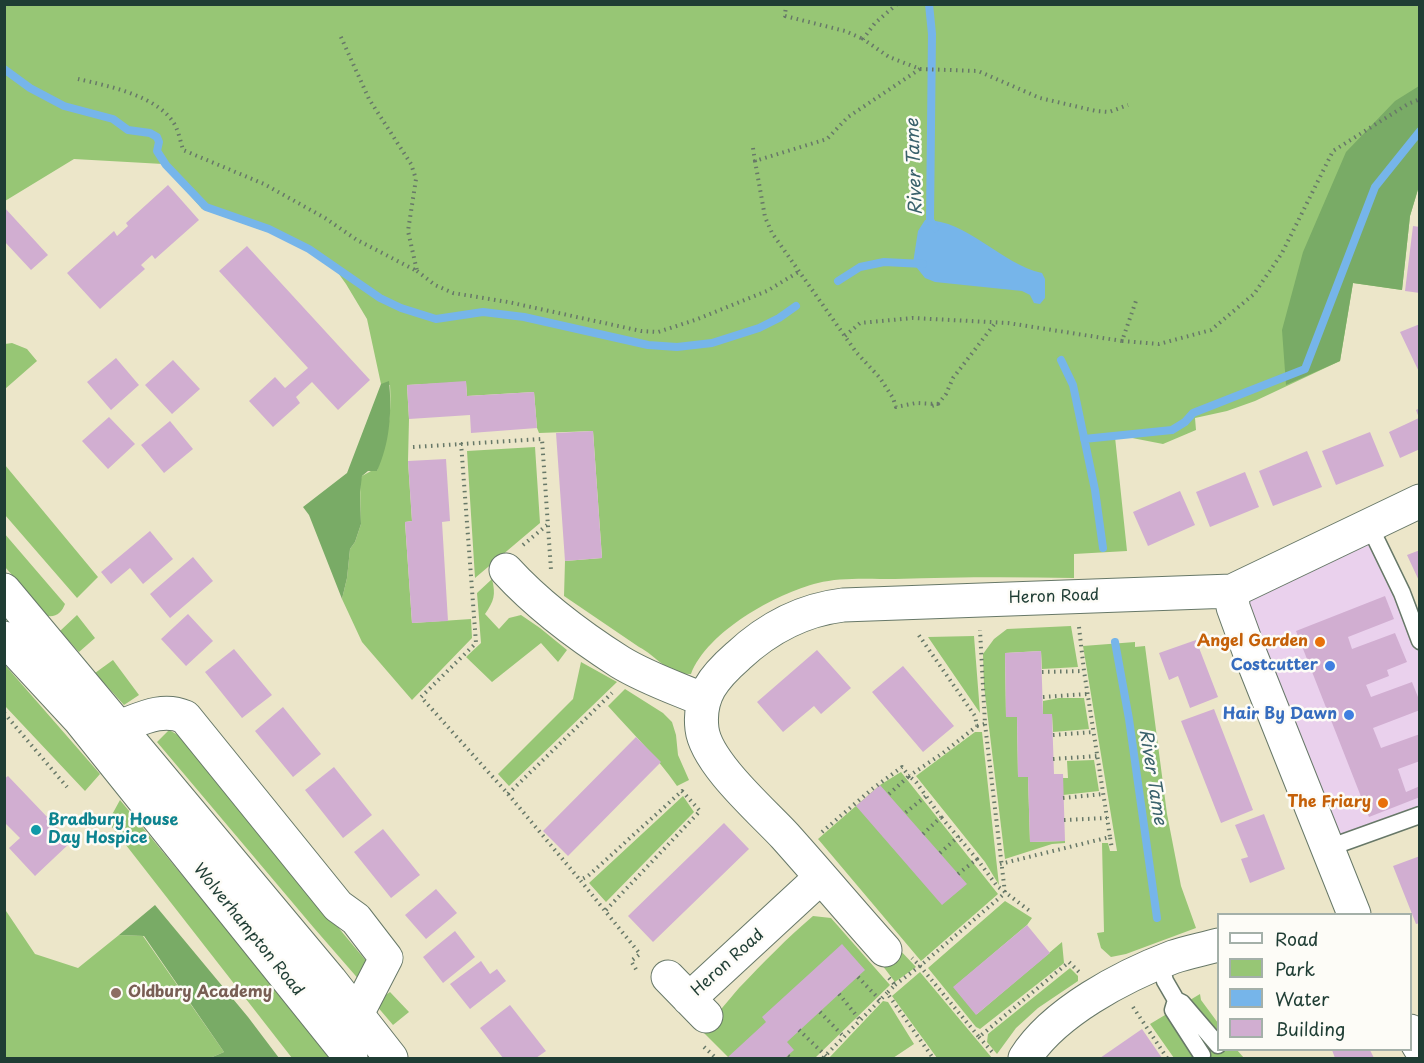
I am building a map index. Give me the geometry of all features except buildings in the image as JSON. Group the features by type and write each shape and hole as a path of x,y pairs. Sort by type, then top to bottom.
{"main road":[{"name":"Heron Road","path":"886,963 785,836 740,789 714,757 702,732 701,707 707,691 723,669 747,647 791,619 819,608 843,605 1232,591 1419,501"},
{"path":"522,586 621,663 704,700"},
{"name":"Wolverhampton Road","path":"4,590 357,1014 391,1059"},
{"path":"1232,591 1233,607 1237,618 1328,848 1344,912"},
{"name":"Wolverhampton Road","path":"4,638 79,719 351,1059"},
{"path":"119,727 154,714 173,712 185,717 338,906 356,919 386,958 357,1014"},
{"name":"Heron Road","path":"688,997 820,878"},
{"path":"1024,1059 1035,1043 1063,1018 1093,997 1174,957 1217,945"}],"lane":[{"path":"1369,525 1402,593 1419,641"},
{"path":"1328,848 1419,815"},
{"path":"1160,963 1165,981 1176,1000 1182,1003 1217,1044"},
{"path":"1176,1000 1173,1010 1202,1055"}],"path":[{"path":"786,4 785,16 845,31 863,39 889,57 920,69 978,71 1040,98 1096,111 1109,112 1128,105"},
{"path":"863,39 875,23 897,4"},
{"path":"340,35 369,99 411,164 416,179 408,231 417,271"},
{"path":"755,161 827,139 848,117 920,69"},
{"path":"78,79 135,94 156,106 176,126 183,150 264,184 325,218 357,240 417,271 435,285 453,293 508,302 641,331 658,332 747,300 800,271"},
{"path":"845,336 860,324 913,318 996,322 1122,341 1159,344 1211,330 1254,294 1282,253 1333,151 1419,99"},
{"path":"753,148 765,217 772,233 856,352 880,378 896,407 916,402 938,404"},
{"path":"1122,341 1137,298"},
{"path":"932,406 938,404 946,394 953,378 996,322"},
{"path":"413,447 542,439 522,586"},
{"path":"460,443 476,643 421,697 508,794 580,880 606,910 700,811 682,791 588,876 580,880"},
{"path":"1079,620 1087,694 1112,849"},
{"path":"980,630 985,724 1005,893"},
{"path":"918,634 975,716 977,726"},
{"path":"1042,672 1084,671"},
{"path":"508,794 614,691"},
{"path":"1042,697 1087,694"},
{"path":"4,713 67,787"},
{"path":"889,794 909,776 977,726 985,724"},
{"path":"1053,735 1094,732"},
{"path":"1053,759 1098,756"},
{"path":"819,834 902,767 997,886 1031,912"},
{"path":"1064,798 1104,794"},
{"path":"905,813 926,796"},
{"path":"923,834 941,816"},
{"path":"1064,820 1107,818"},
{"path":"940,853 958,837"},
{"path":"1000,864 1110,837"},
{"path":"958,874 977,859"},
{"path":"800,1030 825,1057 887,993 1005,893"},
{"path":"979,1037 1069,962 1082,975"},
{"path":"886,963 896,985"},
{"path":"920,966 998,1059"},
{"path":"858,977 880,1000"},
{"path":"887,993 933,1059"},
{"path":"839,994 860,1020"},
{"path":"1130,1002 1167,1059"},
{"path":"820,1012 844,1037"}],"shaded area":[{"path":"1369,525 1419,641 1419,815 1328,848 1232,603"}],"green space":[{"path":"5,5 1419,5 1419,186 1410,216 1402,290 1353,283 1340,361 1255,401 1227,411 1195,418 1196,430 1163,444 1115,437 1127,551 1074,554 1074,578 856,579 818,583 763,605 727,629 700,658 691,674 669,668 564,596 565,561 602,558 593,431 539,433 534,392 467,396 466,382 407,385 412,521 405,522 412,623 471,619 472,638 412,700 362,642 342,599 350,549 361,524 360,482 362,476 371,471 377,471 389,418 390,385 381,384 367,319 336,270 318,254 276,235 202,209 163,164 74,159 5,201"},
{"path":"1419,86 1419,186 1410,216 1402,290 1353,283 1340,361 1286,385 1282,330 1303,252 1346,152 1395,101"},
{"path":"12,343 27,349 37,361 5,389 5,344"},
{"path":"389,381 390,415 385,449 377,471 368,471 362,476 361,524 350,549 342,599 309,515 303,507 347,473 381,384"},
{"path":"535,447 540,523 475,578 467,451"},
{"path":"5,465 98,577 77,598 5,515"},
{"path":"4,533 65,604 59,613 48,616 5,567"},
{"path":"492,579 493,598 485,614 499,629 509,618 521,615 567,650 558,662 541,643 492,682 466,657 481,643 477,593"},
{"path":"77,615 95,638 79,652 60,631"},
{"path":"1071,626 1078,667 1042,669 1041,651 1005,653 1006,717 1017,717 1018,777 1028,777 1030,842 1065,841 1065,843 1052,844 1005,859 984,686 983,654 994,639 1007,629"},
{"path":"974,636 980,713 928,637"},
{"path":"1135,642 1135,647 1145,646 1167,814 1181,886 1196,928 1126,954 1111,957 1101,948 1097,933 1104,932 1102,843 1108,843 1110,851 1117,851 1083,646"},
{"path":"113,660 139,695 124,705 95,673"},
{"path":"581,662 617,682 509,786 498,774 573,699"},
{"path":"5,665 100,774 85,791 5,706"},
{"path":"625,689 663,713 672,722 678,755 689,780 677,786 653,755 608,706"},
{"path":"1059,698 1084,698 1089,729 1053,732 1052,715 1043,714 1043,701"},
{"path":"169,730 178,735 372,968 361,982 157,742"},
{"path":"975,732 982,732 999,885 985,862 916,776"},
{"path":"1094,760 1099,791 1063,795 1063,778 1068,778 1067,761"},
{"path":"901,772 998,894 921,961 818,839 880,785"},
{"path":"683,796 694,812 606,902 589,883"},
{"path":"120,800 333,1058 292,1058 108,822"},
{"path":"1005,901 1032,918 1027,925 954,987 977,1014 1062,942 1064,963 980,1029 928,968"},
{"path":"155,905 279,1058 210,1058 224,1052 144,936 119,935"},
{"name":"Oldbury Academy","path":"4,908 35,954 78,968 119,935 143,936 224,1052 210,1058 5,1058"},
{"path":"813,916 831,918 890,985 815,1058 729,1058 701,1030 766,960"},
{"path":"897,947 916,967 895,982 879,961"},
{"path":"1070,968 1078,976 1078,981 1038,1008 1016,1028 997,1054 987,1042 988,1034"},
{"path":"920,972 992,1058 937,1058 892,996"},
{"path":"390,992 409,1012 393,1025 376,1005"},
{"path":"1200,994 1201,1000 1217,1022 1217,1051 1238,1051 1244,1058 1174,1058 1150,1024"},
{"path":"883,1001 888,1002 914,1044 893,1058 829,1058"}],"water":[{"path":"925,220 956,227 1012,261 1042,273 1045,279 1045,298 1040,304 1034,303 1030,295 1022,291 935,282 925,278 913,263 918,231"}],"waterway":[{"name":"River Tame","path":"929,4 932,34 930,220 935,228"},
{"path":"4,69 30,88 64,106 113,119 128,130 150,133 157,137 159,142 157,151 166,165 206,207 269,229 309,249 380,298 401,308 436,319 483,312 524,317 648,345 677,347 712,343 759,328 796,306"},
{"path":"1084,439 1172,430 1185,422 1193,413 1305,369 1375,187 1420,131"},
{"path":"838,281 860,267 884,262 923,264"},
{"name":"River Tame","path":"1061,360 1073,385 1095,490 1103,548"},
{"name":"River Tame","path":"1115,642 1129,719 1157,918"}],"place":[{"name":"Angel Garden","path":"1320,642"},
{"name":"Costcutter","path":"1330,666"},
{"name":"Hair By Dawn","path":"1349,715"},
{"name":"The Friary","path":"1383,803"},
{"name":"Bradbury House Day Hospice","path":"36,830"},
{"name":"Oldbury Academy","path":"116,993"}]}
